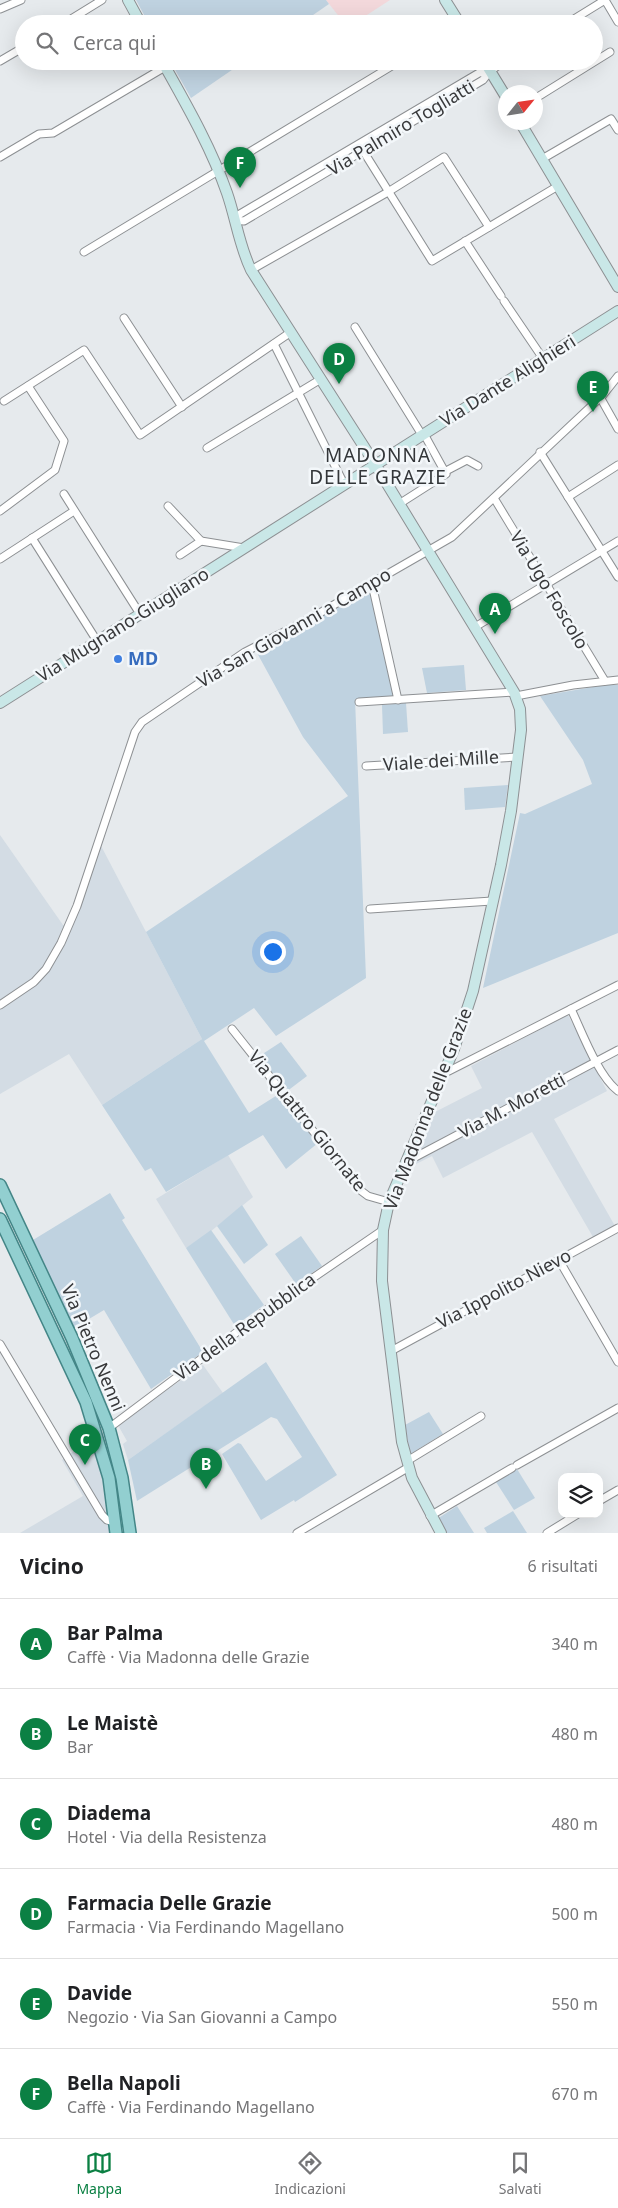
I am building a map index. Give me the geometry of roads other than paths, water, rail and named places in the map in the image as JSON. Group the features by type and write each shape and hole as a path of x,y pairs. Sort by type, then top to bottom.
{"main road":[{"name":"Via Pietro Nenni","path":"0,1185 72,1338 109,1428 122,1478 130,1533"},
{"name":"Via Pietro Nenni","path":"0,1219 86,1402 109,1478 115,1527"}],"street":[{"path":"0,9 21,0"},
{"path":"78,15 102,0"},
{"path":"128,0 137,15"},
{"path":"445,0 454,15"},
{"path":"580,15 603,1 618,22"},
{"path":"0,61 15,52"},
{"path":"603,56 610,52"},
{"path":"0,157 39,134 53,133 154,70"},
{"name":"Via Madonna delle Grazie","path":"167,70 192,115 219,172 243,253 251,270 375,464 475,627 515,694 521,719 509,820 473,991 445,1072 389,1202 383,1230 382,1281 400,1433 408,1464 430,1516 441,1533"},
{"path":"84,252 385,70"},
{"path":"543,94 581,70"},
{"path":"490,71 499,85"},
{"name":"Via Palmiro Togliatti","path":"234,220 240,214 479,73 490,71"},
{"name":"Via Palmiro Togliatti","path":"234,220 244,221 483,80 490,71"},
{"path":"542,159 611,119 618,130"},
{"path":"525,130 618,287"},
{"path":"359,144 432,261 558,186"},
{"path":"251,270 388,192 444,157 489,227"},
{"path":"465,241 544,360"},
{"name":"Via Dante Alighieri","path":"245,547 544,360 618,311"},
{"path":"124,318 182,407"},
{"path":"355,327 446,471"},
{"path":"4,401 84,350 140,434 291,332"},
{"path":"274,344 344,484"},
{"name":"Via San Giovanni a Campo","path":"0,1005 34,982 46,969 61,943 77,906 135,732 142,722 244,652 311,618 429,552 452,537 540,452 600,398 618,376"},
{"path":"206,448 321,379"},
{"path":"0,511 44,481 55,470 64,442 28,386"},
{"path":"600,398 618,428"},
{"path":"540,452 618,577"},
{"path":"399,504 444,476 446,471 467,460 478,466"},
{"path":"568,497 618,466"},
{"path":"64,494 140,614"},
{"name":"Via Ugo Foscolo","path":"494,498 605,680"},
{"path":"168,506 201,541 245,547"},
{"path":"0,559 74,511"},
{"path":"32,538 97,641"},
{"path":"180,555 201,541"},
{"path":"475,627 618,541"},
{"name":"Via Mugnano-Giugliano","path":"0,703 245,547"},
{"path":"372,584 398,700"},
{"path":"359,702 515,694 605,680 618,680"},
{"name":"Viale dei Mille","path":"366,766 517,757"},
{"path":"370,910 492,901"},
{"path":"445,1072 618,984"},
{"path":"571,1009 597,1061 612,1087 618,1091"},
{"name":"Via Quattro Giornate","path":"232,1029 360,1190 368,1196 389,1202"},
{"name":"Via M. Moretti","path":"406,1162 618,1050"},
{"name":"Via Ippolito Nievo","path":"390,1351 618,1228"},
{"name":"Via della Repubblica","path":"109,1428 269,1308 383,1230"},
{"path":"559,1260 618,1362"},
{"path":"0,1344 103,1517 115,1527"},
{"path":"430,1516 618,1408"},
{"path":"297,1533 481,1416"},
{"path":"603,1499 618,1490"},
{"path":"547,1533 571,1518"}],"place":[{"name":"Bella Napoli","path":"240,188"},
{"name":"Farmacia Delle Grazie","path":"339,384"},
{"name":"Davide","path":"593,412"},
{"name":"Bar Palma","path":"495,634"},
{"name":"MD","path":"118,659"},
{"name":"Diadema","path":"85,1465"},
{"name":"Le Maistè","path":"206,1489"}],"district":[{"name":"MADONNA DELLE GRAZIE","path":"378,466"}]}
